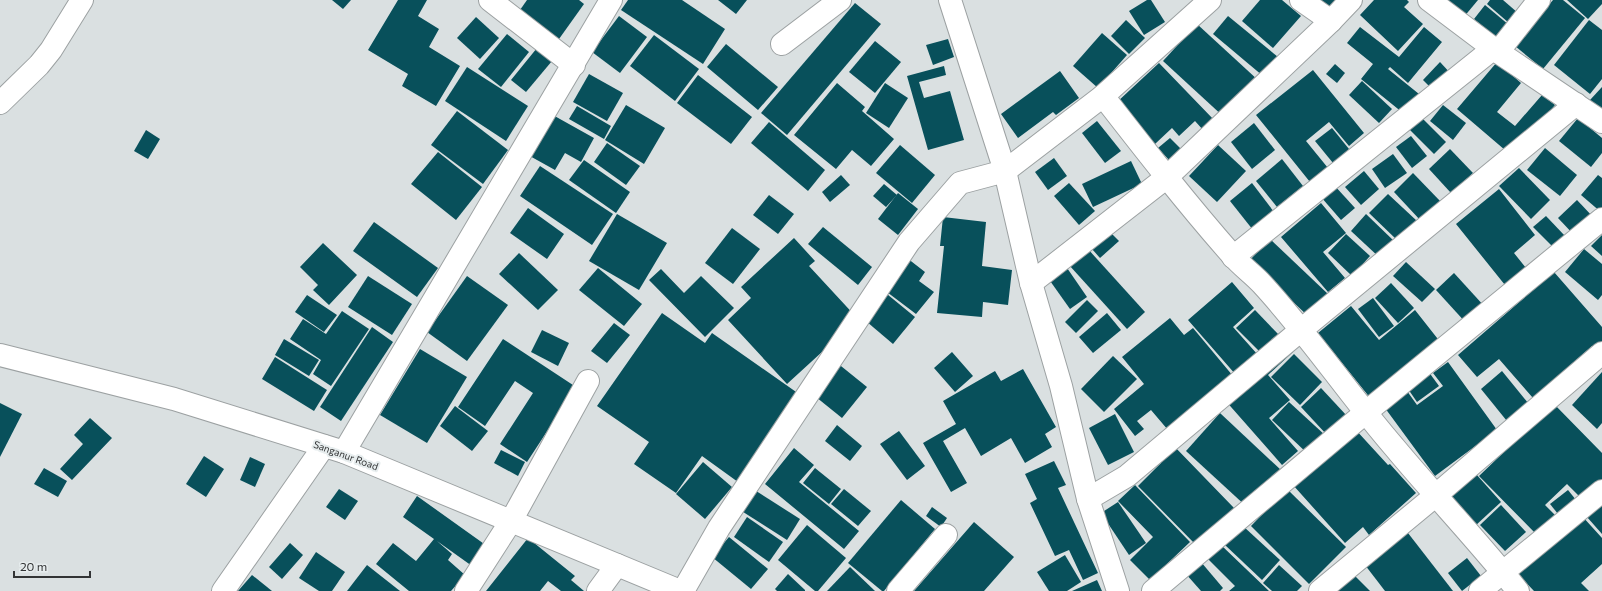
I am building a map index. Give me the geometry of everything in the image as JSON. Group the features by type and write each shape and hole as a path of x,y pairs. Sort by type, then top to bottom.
{"street":[{"path":"0,103 39,65 51,50 82,0"},
{"path":"490,0 574,65"},
{"path":"344,452 487,209 574,65 611,0"},
{"path":"782,44 840,0"},
{"path":"950,0 1004,171 1031,283 1061,386 1088,499 1118,591"},
{"path":"683,591 720,528 909,242 960,183 1004,171 1103,96 1210,0"},
{"path":"1301,0 1331,22"},
{"path":"1031,283 1167,177 1331,22 1351,0"},
{"path":"1430,0 1496,50 1602,122"},
{"path":"1233,257 1496,50 1539,0"},
{"path":"1103,96 1233,257 1262,284 1365,413 1518,591"},
{"path":"1088,499 1127,476 1300,330 1576,104"},
{"path":"1153,591 1365,413 1602,219"},
{"path":"1320,591 1435,496 1602,353"},
{"name":"Sanganur Road","path":"0,355 174,399 344,452 680,591"},
{"path":"466,591 511,521 588,381"},
{"path":"223,591 324,446"},
{"path":"1480,591 1602,491"},
{"path":"898,591 946,535"},
{"path":"598,591 617,565"}],"building":[{"path":"332,0 351,0 343,9"},
{"path":"398,0 427,0 418,16 439,29 429,47 460,66 436,106 402,86 408,74 368,50"},
{"path":"527,0 579,0 584,4 559,39 520,10"},
{"path":"628,0 682,0 725,29 703,64 621,10"},
{"path":"718,0 747,0 736,14"},
{"path":"1147,0 1151,0 1165,22 1144,35 1129,11"},
{"path":"1260,0 1282,0 1301,16 1273,48 1242,21"},
{"path":"1311,0 1343,0 1330,16"},
{"path":"1374,0 1407,0 1409,2 1404,7 1423,24 1398,51 1360,15"},
{"path":"1441,0 1478,0 1463,18"},
{"path":"1490,0 1503,0 1518,13 1509,23 1487,4"},
{"path":"1553,0 1563,0 1585,18 1543,69 1515,46"},
{"path":"1567,0 1602,0 1602,4 1588,19"},
{"path":"855,3 881,24 787,135 761,113"},
{"path":"1485,5 1509,25 1498,39 1474,19"},
{"path":"619,16 647,37 620,73 592,52"},
{"path":"1228,16 1278,57 1263,76 1213,34"},
{"path":"476,17 499,38 480,59 457,38"},
{"path":"1126,20 1145,38 1129,54 1111,36"},
{"path":"1589,20 1602,30 1602,79 1590,94 1554,65"},
{"path":"1197,24 1259,81 1225,118 1163,61"},
{"path":"1360,27 1399,57 1424,27 1442,42 1408,83 1390,67 1388,69 1419,94 1403,113 1361,79 1373,64 1347,43"},
{"path":"1102,33 1127,55 1098,88 1073,66"},
{"path":"507,34 529,52 501,87 478,69"},
{"path":"654,35 699,69 675,101 630,66"},
{"path":"948,39 954,57 933,65 926,45"},
{"path":"875,41 901,62 875,93 849,72"},
{"path":"726,44 778,87 758,110 707,67"},
{"path":"537,48 552,61 526,92 511,80"},
{"path":"1440,62 1452,75 1435,92 1423,80"},
{"path":"1497,62 1521,83 1497,112 1515,126 1542,95 1555,105 1512,156 1457,109"},
{"path":"1159,63 1215,121 1204,131 1195,121 1179,136 1172,128 1155,144 1116,103"},
{"path":"1335,64 1345,73 1337,83 1326,74"},
{"path":"944,66 946,75 919,82 924,98 950,91 964,140 928,150 907,76"},
{"path":"467,67 528,106 506,141 445,101"},
{"path":"1313,70 1364,133 1349,146 1329,122 1306,141 1328,168 1310,182 1256,115"},
{"path":"1060,71 1079,98 1056,115 1053,112 1018,138 1001,114"},
{"path":"589,74 623,93 607,121 573,102"},
{"path":"698,75 752,117 731,144 677,103"},
{"path":"1362,81 1392,109 1379,123 1349,95"},
{"path":"837,83 865,107 862,111 894,139 871,166 852,150 836,169 794,135"},
{"path":"885,83 908,98 889,128 866,113"},
{"path":"1602,87 1602,111 1590,100"},
{"path":"626,105 665,128 644,164 605,140"},
{"path":"1443,105 1466,123 1453,140 1430,121"},
{"path":"577,106 611,126 604,139 569,119"},
{"path":"457,111 508,150 483,184 431,145"},
{"path":"551,114 594,138 581,162 565,153 555,170 528,155"},
{"path":"1422,118 1446,142 1434,154 1410,130"},
{"path":"1578,118 1602,138 1602,153 1591,167 1559,141"},
{"path":"1097,121 1121,151 1105,163 1082,133"},
{"path":"769,122 825,170 808,191 751,143"},
{"path":"1254,123 1275,150 1252,169 1231,142"},
{"path":"1332,128 1349,149 1333,163 1315,141"},
{"path":"146,130 160,139 148,159 134,151"},
{"path":"1411,136 1427,156 1412,168 1396,147"},
{"path":"1170,138 1181,149 1169,160 1158,148"},
{"path":"607,143 640,166 626,185 594,162"},
{"path":"900,145 935,175 912,203 876,173"},
{"path":"1218,145 1246,171 1217,202 1189,176"},
{"path":"1545,148 1577,175 1560,196 1527,170"},
{"path":"1450,149 1473,173 1451,193 1429,169"},
{"path":"438,152 482,187 456,220 411,184"},
{"path":"1393,154 1407,173 1385,188 1372,169"},
{"path":"1054,158 1067,176 1048,190 1035,172"},
{"path":"1282,159 1303,186 1277,207 1256,181"},
{"path":"584,160 630,192 616,213 569,180"},
{"path":"1131,161 1142,184 1093,207 1082,184"},
{"path":"540,166 613,214 592,245 520,196"},
{"path":"1519,168 1550,200 1531,219 1499,186"},
{"path":"1364,171 1379,189 1361,205 1345,187"},
{"path":"1413,173 1441,202 1421,221 1394,192"},
{"path":"841,175 850,185 830,202 822,192"},
{"path":"1598,175 1602,178 1602,213 1581,195"},
{"path":"1069,183 1095,211 1079,225 1054,196"},
{"path":"1252,183 1274,212 1253,230 1230,201"},
{"path":"884,184 897,195 886,207 873,196"},
{"path":"1334,185 1355,208 1341,220 1321,197"},
{"path":"1499,189 1535,235 1514,253 1530,273 1509,290 1456,224"},
{"path":"898,193 918,209 898,235 878,219"},
{"path":"1388,194 1417,221 1398,241 1369,213"},
{"path":"769,195 794,214 778,234 753,215"},
{"path":"1577,200 1594,218 1575,236 1558,218"},
{"path":"1321,203 1346,233 1323,252 1345,278 1328,292 1281,237"},
{"path":"528,208 564,234 547,259 510,233"},
{"path":"617,214 667,243 639,290 589,261"},
{"path":"1366,214 1395,242 1380,258 1351,231"},
{"path":"1546,216 1565,236 1553,247 1533,227"},
{"path":"943,217 986,222 982,266 1012,270 1008,305 983,302 982,317 937,313 944,246 940,246"},
{"path":"374,222 438,268 417,297 353,251"},
{"path":"823,227 872,267 858,285 808,244"},
{"path":"732,228 760,249 733,284 705,263"},
{"path":"1110,232 1119,241 1100,258 1092,249"},
{"path":"1346,234 1370,256 1352,276 1328,253"},
{"path":"1602,235 1602,256 1591,246"},
{"path":"794,238 815,261 809,266 858,319 787,384 728,320 751,298 741,287"},
{"path":"1270,239 1328,294 1308,316 1249,261"},
{"path":"323,243 357,275 329,305 313,290 318,285 300,267"},
{"path":"1087,248 1145,312 1127,329 1069,265"},
{"path":"1584,249 1602,264 1602,295 1598,300 1565,272"},
{"path":"519,253 558,290 538,310 499,274"},
{"path":"907,258 925,272 919,281 934,292 916,314 883,289"},
{"path":"1406,262 1435,289 1422,302 1393,276"},
{"path":"1065,265 1087,297 1070,309 1048,278"},
{"path":"598,268 642,304 624,326 579,290"},
{"path":"661,269 684,293 701,276 734,308 705,337 649,280"},
{"path":"1554,272 1602,327 1602,344 1595,350 1592,346 1533,398 1499,359 1477,377 1458,355"},
{"path":"1454,273 1485,307 1467,324 1436,290"},
{"path":"368,276 412,304 392,335 348,307"},
{"path":"467,276 508,305 467,361 427,332"},
{"path":"1232,282 1254,308 1233,327 1258,355 1236,375 1188,320"},
{"path":"1391,283 1414,308 1398,323 1375,298"},
{"path":"882,290 915,317 893,344 860,316"},
{"path":"307,295 337,315 324,332 295,312"},
{"path":"1373,298 1394,326 1379,337 1358,309"},
{"path":"1087,300 1098,311 1076,333 1065,322"},
{"path":"1351,306 1379,340 1415,310 1441,343 1371,399 1318,333"},
{"path":"1255,310 1279,335 1261,353 1236,328"},
{"path":"342,311 369,329 331,386 313,374 321,360 290,339 303,319 326,334"},
{"path":"662,313 705,343 712,333 799,394 738,482 702,456 676,493 634,464 649,442 597,406"},
{"path":"1107,313 1121,330 1093,353 1079,337"},
{"path":"1170,318 1184,335 1193,328 1233,376 1168,430 1151,410 1137,421 1144,429 1135,436 1114,409 1144,384 1122,357"},
{"path":"614,323 630,335 607,363 591,351"},
{"path":"372,327 393,342 341,421 320,407"},
{"path":"542,330 569,343 558,366 531,352"},
{"path":"284,339 319,360 309,376 275,355"},
{"path":"503,339 576,387 527,462 500,444 533,393 515,381 485,426 458,407"},
{"path":"1286,344 1293,352 1268,375 1290,400 1269,418 1298,451 1282,465 1224,399"},
{"path":"420,349 467,377 427,443 380,415"},
{"path":"952,352 973,376 955,392 934,368"},
{"path":"1294,354 1322,382 1300,405 1271,377"},
{"path":"1113,356 1137,379 1104,412 1081,389"},
{"path":"275,357 327,390 314,411 262,379"},
{"path":"836,362 867,387 842,418 811,393"},
{"path":"1448,362 1497,430 1435,476 1385,408 1407,391 1417,405 1443,386 1433,373"},
{"path":"1023,369 1056,427 1045,434 1052,447 1025,463 1011,438 981,456 965,428 943,441 967,483 951,492 923,443 956,424 943,401 995,371 1001,381"},
{"path":"1428,371 1439,386 1417,402 1406,386"},
{"path":"1502,371 1533,409 1511,426 1481,389"},
{"path":"1602,372 1602,423 1597,429 1572,405"},
{"path":"1321,388 1347,416 1327,435 1301,407"},
{"path":"1289,402 1326,436 1308,454 1272,420"},
{"path":"0,403 22,414 0,457"},
{"path":"1554,404 1602,453 1602,480 1582,499 1567,484 1545,505 1555,515 1536,534 1479,476"},
{"path":"455,406 488,431 472,451 440,426"},
{"path":"1220,413 1282,471 1248,508 1186,451"},
{"path":"1115,414 1134,452 1108,465 1089,428"},
{"path":"90,418 112,438 72,480 60,469 83,444 74,435"},
{"path":"837,425 862,446 850,461 825,441"},
{"path":"1355,429 1416,493 1369,535 1363,527 1345,543 1293,485"},
{"path":"899,431 925,466 907,480 880,444"},
{"path":"1173,445 1234,508 1196,545 1138,486 1161,463 1158,460"},
{"path":"794,448 814,465 799,482 859,531 844,549 765,484"},
{"path":"501,450 525,462 518,476 494,463"},
{"path":"204,456 224,469 206,497 186,484"},
{"path":"250,457 265,464 255,487 240,480"},
{"path":"1054,461 1066,485 1058,488 1098,573 1083,580 1069,550 1055,556 1030,503 1037,499 1025,474"},
{"path":"703,462 732,487 705,519 676,494"},
{"path":"44,468 67,481 58,497 34,484"},
{"path":"815,468 841,489 829,504 803,483"},
{"path":"1476,474 1501,502 1475,526 1450,498"},
{"path":"1135,485 1190,542 1150,580 1130,560 1153,537 1118,501"},
{"path":"339,489 358,501 345,520 326,507"},
{"path":"753,489 800,519 787,540 740,510"},
{"path":"844,489 871,511 858,526 831,504"},
{"path":"1287,489 1346,547 1309,584 1251,526"},
{"path":"1568,490 1576,500 1558,514 1550,504"},
{"path":"417,496 487,546 472,566 437,541 452,554 448,560 465,575 451,591 409,591 376,564 393,543 416,561 434,539 403,517"},
{"path":"901,500 935,529 884,591 882,591 848,563"},
{"path":"1118,502 1146,543 1129,555 1101,513"},
{"path":"1602,504 1602,534 1587,517"},
{"path":"1501,505 1526,532 1505,551 1480,525"},
{"path":"932,507 947,518 941,527 926,516"},
{"path":"1582,516 1602,538 1602,564 1581,583 1589,591 1534,591 1518,574"},
{"path":"747,517 783,542 769,562 734,537"},
{"path":"974,522 1014,557 984,591 914,591"},
{"path":"807,525 846,558 818,591 815,591 778,560"},
{"path":"1243,526 1280,560 1262,580 1225,545"},
{"path":"1408,533 1453,591 1385,591 1365,565"},
{"path":"729,537 768,569 751,589 712,557"},
{"path":"528,538 575,576 571,580 584,591 561,591 548,581 540,591 486,591"},
{"path":"290,543 303,555 282,579 269,567"},
{"path":"1221,545 1269,591 1229,591 1235,586 1208,559"},
{"path":"316,552 345,572 332,591 319,591 299,578"},
{"path":"1065,555 1081,582 1067,591 1049,591 1037,572"},
{"path":"1467,558 1481,576 1462,591 1448,573"},
{"path":"1201,562 1223,588 1220,591 1201,591 1186,574"},
{"path":"367,565 400,591 347,591"},
{"path":"1279,565 1302,586 1297,591 1272,591 1263,583"},
{"path":"850,567 875,591 827,591"},
{"path":"1350,571 1370,591 1329,591"},
{"path":"788,574 805,591 777,591 775,589"},
{"path":"252,575 272,591 238,591"},
{"path":"1097,580 1102,591 1072,591"}]}
